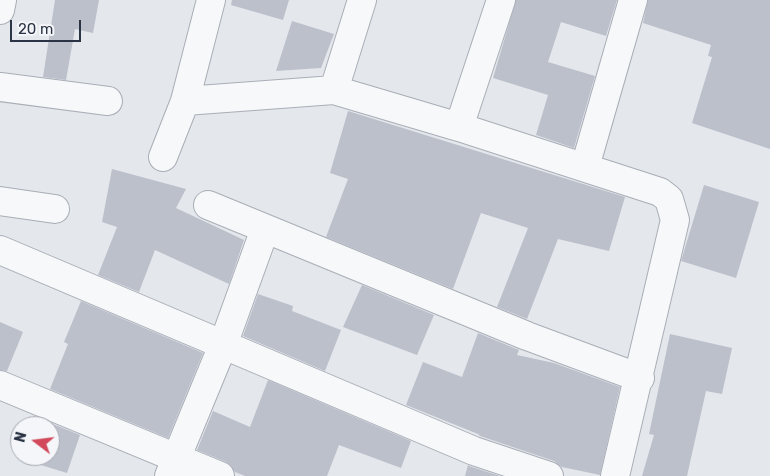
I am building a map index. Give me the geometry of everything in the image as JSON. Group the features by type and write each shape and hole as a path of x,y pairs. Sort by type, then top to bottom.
{"street":[{"path":"0,10 2,0"},
{"path":"163,157 185,101 210,0"},
{"path":"334,90 362,0"},
{"path":"459,127 501,0"},
{"path":"585,167 633,0"},
{"path":"0,87 108,101"},
{"path":"185,101 334,90 585,167 660,192 669,199 674,208 676,220 640,378 615,476"},
{"path":"0,201 55,209"},
{"path":"208,205 526,336 640,378"},
{"path":"172,468 222,345 265,230"},
{"path":"0,250 474,452 549,476"},
{"path":"0,385 172,468 220,476"}],"building":[{"path":"55,0 99,0 93,33 75,29 66,80 43,77"},
{"path":"232,0 289,0 283,20 231,5"},
{"path":"516,0 617,0 606,36 561,22 548,62 595,76 574,148 536,135 548,95 493,78"},
{"path":"648,0 770,0 770,149 692,123 712,57 708,56 711,45 643,23"},
{"path":"292,21 334,34 321,68 276,71"},
{"path":"348,111 625,197 609,251 558,239 527,319 497,307 528,228 481,213 453,289 326,237 348,179 330,173"},
{"path":"112,169 186,189 176,208 244,240 229,284 155,250 139,292 98,275 117,227 102,222"},
{"path":"704,185 759,202 736,278 681,261"},
{"path":"362,285 434,315 417,355 343,327"},
{"path":"258,294 293,306 292,311 341,330 325,371 243,336"},
{"path":"81,301 203,353 168,438 50,389 68,344 64,342"},
{"path":"0,322 23,332 7,371 0,370"},
{"path":"478,333 519,350 517,355 554,363 620,387 600,475 562,467 554,461 480,436 406,405 423,362 462,377"},
{"path":"670,334 732,348 722,394 706,391 687,476 642,476 654,435 649,434"},
{"path":"268,380 411,441 401,468 339,445 327,476 245,476 235,472 226,462 197,450 213,411 250,427"},
{"path":"60,427 80,435 67,473 44,466 60,466"},
{"path":"469,466 500,476 465,476"}]}
